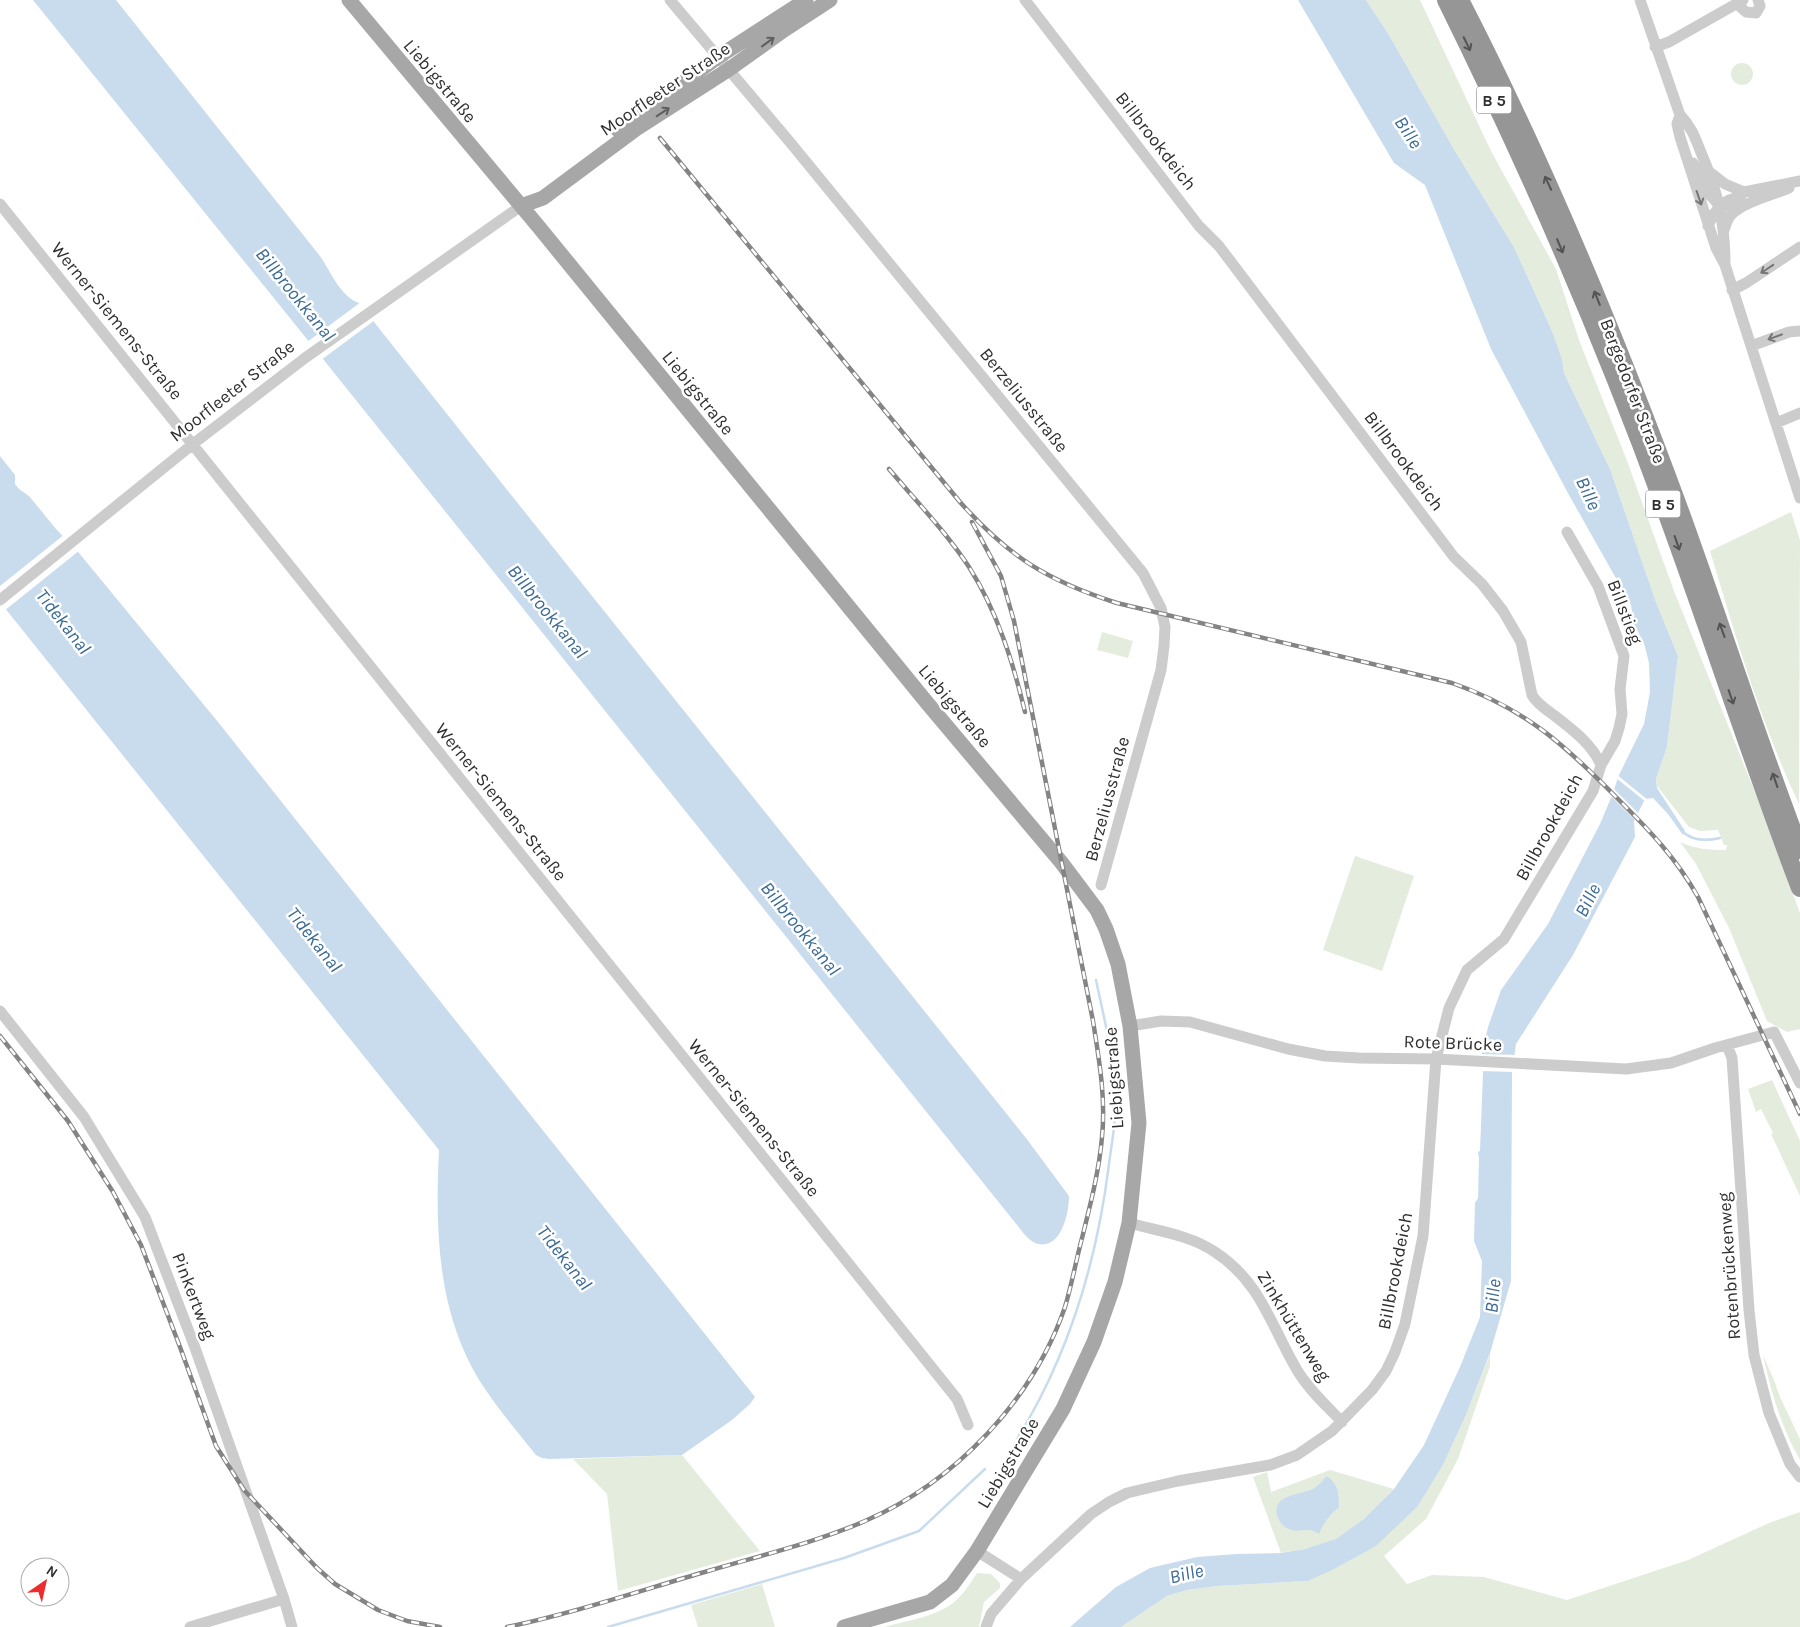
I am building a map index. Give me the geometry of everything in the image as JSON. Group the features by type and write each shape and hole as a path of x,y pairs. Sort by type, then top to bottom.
{"highway":[{"name":"Bergedorfer Straße","path":"1446,0 1541,201 1585,302 1668,515 1771,812 1800,888"},
{"name":"Bergedorfer Straße","path":"1460,0 1484,46 1548,183 1597,298 1679,510 1800,850"},
{"path":"1469,0 1484,46"}],"main road":[{"name":"Liebigstraße","path":"349,0 521,206 923,698 1046,843 1084,891 1096,910 1110,940 1122,979 1130,1026 1139,1123 1129,1223 1108,1304 1080,1375 1063,1408 977,1551 952,1585 930,1602 844,1627"},
{"name":"Moorfleeter Straße","path":"521,206 537,190 718,57 806,0"},
{"name":"Moorfleeter Straße","path":"521,206 543,198 636,129 728,70 830,0"}],"street":[{"name":"Berzeliusstraße","path":"670,0 789,141 1143,573 1158,600 1165,627 1160,670 1101,885"},
{"name":"Billbrookdeich","path":"986,1627 991,1614 1020,1579 1091,1514 1127,1493 1178,1481 1270,1465 1297,1454 1314,1445 1342,1422 1372,1390 1386,1371 1396,1352 1405,1324 1423,1236 1436,1059 1449,1008 1467,970 1504,940 1593,791 1601,765 1597,755 1589,745 1535,701 1532,695 1521,642 1504,611 1476,576 1454,556 1219,246 1199,226 1025,0"},
{"path":"1640,0 1680,115 1692,129 1720,206 1724,230 1725,265"},
{"path":"1655,47 1669,42 1735,2 1746,12 1756,13 1760,6 1758,0"},
{"path":"1680,115 1677,124 1680,137 1708,226 1725,265 1800,497"},
{"path":"1680,137 1706,189 1720,206"},
{"path":"1709,172 1725,184 1744,192 1800,183"},
{"path":"1724,230 1734,212 1748,204 1800,183"},
{"path":"1708,226 1720,206 1729,200 1740,197 1744,192"},
{"name":"Werner-Siemens-Straße","path":"0,204 957,1399 968,1425"},
{"path":"1720,206 1748,204"},
{"name":"Moorfleeter Straße","path":"0,600 193,444 305,358 521,206"},
{"path":"1732,290 1746,283 1800,247"},
{"path":"1751,346 1789,332 1800,331"},
{"path":"1776,423 1800,413"},
{"name":"Billstieg","path":"1568,532 1598,586 1624,656 1620,689 1622,714 1615,741 1601,765"},
{"name":"Pinkertweg","path":"0,1011 84,1117 145,1217 194,1345 284,1599 292,1627"},
{"name":"Rote Brücke","path":"1130,1026 1161,1021 1182,1021 1288,1049 1326,1056 1481,1061 1626,1070 1671,1063 1774,1032 1800,1083"},
{"name":"Rotenbrückenweg","path":"1727,1045 1732,1058 1749,1310 1754,1355 1769,1413 1790,1464 1800,1477"},
{"name":"Zinkhüttenweg","path":"1129,1223 1193,1241 1214,1251 1244,1275 1266,1307 1290,1356 1307,1384 1342,1422"},
{"path":"977,1551 1020,1579"},
{"path":"190,1627 284,1599"}],"green space":[{"path":"1366,0 1420,0 1491,151 1556,269 1579,340 1626,458 1674,591 1761,807 1800,913 1800,1029 1787,1032 1767,1021 1729,928 1696,864 1680,842 1697,848 1714,850 1726,850 1727,845 1724,845 1718,830 1700,831 1689,827 1657,786 1656,779 1667,747 1678,656 1656,602 1610,469 1564,373 1562,359 1552,331 1514,247 1455,151 1389,35"},
{"path":"1742,63 1750,66 1753,74 1750,82 1742,85 1734,82 1731,74 1734,66"},
{"path":"1791,512 1800,540 1799,804 1772,742 1761,711 1739,647 1710,551"},
{"path":"1102,632 1133,641 1128,658 1097,650"},
{"path":"1355,856 1414,876 1382,971 1323,950"},
{"path":"1772,1080 1800,1141 1800,1196 1771,1134 1773,1133 1761,1109 1756,1112 1748,1089"},
{"path":"1490,1354 1490,1366 1458,1459 1426,1519 1384,1556 1407,1584 1432,1575 1484,1577 1567,1600 1688,1560 1769,1523 1800,1512 1800,1627 1121,1627 1167,1596 1187,1590 1218,1586 1308,1581 1418,1506 1443,1465 1466,1415"},
{"path":"1763,1355 1800,1439 1800,1460 1787,1435 1777,1409"},
{"path":"682,1455 760,1551 618,1591 607,1494 573,1459"},
{"path":"1330,1470 1394,1489 1366,1517 1343,1536 1322,1545 1281,1553 1253,1477 1267,1472 1271,1492"},
{"path":"977,1573 991,1574 1000,1583 1000,1588 984,1602 979,1627 884,1627 920,1618 945,1608 960,1596"},
{"path":"762,1584 775,1627 698,1627 691,1605"}],"water":[{"name":"Billbrookkanal","path":"33,0 116,0 320,256 336,283 346,295 359,303 1026,1138 1069,1196 1066,1220 1053,1241 1046,1244 1038,1244 1032,1242 1025,1235"},
{"name":"Bille","path":"1298,0 1366,0 1389,35 1455,151 1514,247 1552,331 1562,359 1564,373 1610,469 1656,602 1678,656 1667,747 1656,779 1657,788 1685,831 1683,835 1668,814 1653,798 1645,799 1634,821 1635,837 1573,955 1516,1044 1512,1073 1511,1281 1490,1353 1466,1415 1443,1465 1418,1506 1376,1546 1308,1581 1218,1586 1187,1590 1167,1596 1121,1627 1070,1627 1116,1587 1150,1568 1197,1557 1281,1553 1305,1549 1336,1539 1364,1519 1394,1489 1424,1445 1460,1367 1480,1317 1482,1261 1474,1241 1475,1203 1478,1198 1478,1152 1480,1151 1483,1073 1482,1053 1488,1027 1501,990 1548,924 1600,824 1619,775 1644,724 1650,692 1649,663 1644,643 1634,624 1631,605 1569,495 1491,349 1425,185 1394,163"},
{"name":"Tidekanal","path":"0,456 15,475 15,484 19,489 29,496 79,553 218,722 755,1397 732,1420 682,1455 549,1459 536,1455 502,1413 483,1386 468,1359 456,1331 448,1301 442,1272 439,1242 439,1150 0,602"},
{"path":"1327,1476 1338,1490 1339,1508 1327,1520 1319,1534 1310,1530 1296,1531 1283,1526 1277,1515 1279,1503 1288,1497 1313,1489"}],"pier":[{"path":"361,302 375,320 321,360 307,342"},
{"path":"65,534 80,550 4,611 0,606 0,586"},
{"path":"1616,774 1649,801 1646,802 1615,777"},
{"path":"1612,787 1640,815 1637,822 1610,795"},
{"path":"1481,1054 1517,1055 1515,1072 1481,1071"}],"waterway":[{"path":"1683,832 1691,837 1700,839 1720,838"},
{"path":"1017,1439 1052,1374 1066,1341 1088,1271 1104,1200 1114,1131 1115,1095 1110,1045 1096,980"},
{"path":"608,1627 844,1558 919,1531 985,1469"}],"railway":[{"path":"660,138 960,502 996,538 1031,565 1070,586 1117,603 1452,683 1478,693 1523,717 1581,762 1672,857 1690,883 1800,1114"},
{"path":"889,469 951,541 979,584 1003,637 1025,712"},
{"path":"507,1627 583,1608 808,1542 847,1529 898,1504 930,1484 959,1461 987,1434 1033,1374 1051,1341 1065,1307 1096,1178 1101,1151 1103,1122 1101,1079 1093,1021 1014,621 1001,576 972,522"},
{"path":"0,1036 68,1121 113,1192 141,1245 216,1446 244,1490 317,1568 335,1584 378,1610 407,1621 440,1627"}]}
